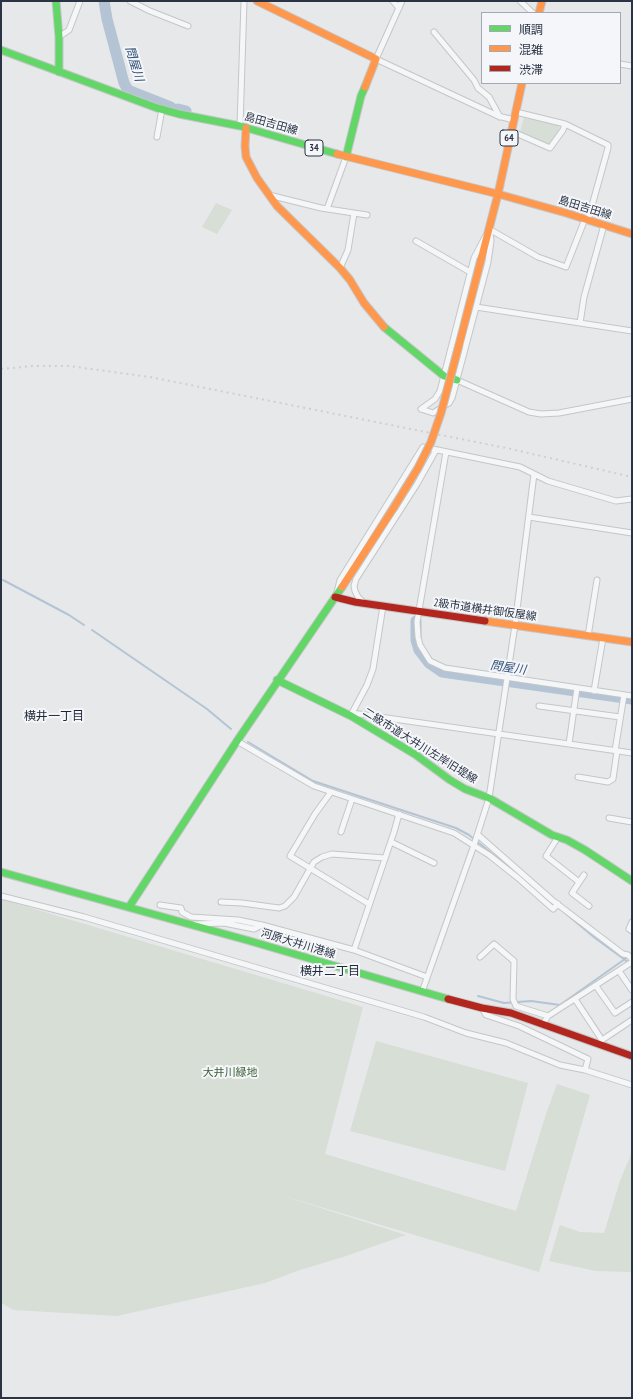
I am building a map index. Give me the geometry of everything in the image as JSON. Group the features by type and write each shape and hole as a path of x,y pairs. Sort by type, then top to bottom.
{"street":[{"path":"56,1 59,37 59,72"},
{"path":"59,37 69,30 80,1"},
{"path":"130,1 150,11 188,26"},
{"path":"244,1 243,127 246,157 257,178 277,206 340,268 381,325 444,376 457,380 529,412 541,414 559,412 632,399"},
{"path":"257,1 500,117 514,120"},
{"path":"393,1 399,8"},
{"path":"327,209 346,157 361,96 402,1"},
{"path":"520,1 532,12"},
{"path":"539,12 542,1"},
{"path":"434,32 474,80 478,88 489,97 500,117"},
{"name":"島田吉田線","path":"1,50 162,109 243,127 346,157 498,194 632,234"},
{"path":"621,64 632,66"},
{"name":"64","path":"498,194 522,84"},
{"path":"157,137 162,109"},
{"path":"489,229 538,257 566,268 586,220 608,148 608,145 565,124 516,112"},
{"path":"511,131 550,148 563,130 565,124"},
{"path":"129,907 277,680 335,597 393,509 418,468 431,442 441,413 498,194"},
{"path":"269,195 327,209 367,215"},
{"path":"340,268 348,250 354,213"},
{"path":"580,323 584,297 604,225"},
{"path":"489,229 491,241 488,262 452,398 449,403 433,413 421,409 435,399 440,391 474,258 489,229"},
{"path":"416,241 470,272"},
{"path":"476,307 632,331"},
{"path":"335,597 340,580 424,447 520,467 548,481 616,501 632,499"},
{"path":"365,604 358,597 355,591 354,586 356,579 417,484 436,450"},
{"path":"446,452 417,622 420,645 430,661 445,668 632,696"},
{"path":"422,992 478,836 489,798 515,625 534,474"},
{"path":"529,517 632,533"},
{"path":"588,636 597,580"},
{"name":"2級市道横井御仮屋線","path":"335,597 365,604 632,642"},
{"path":"382,606 373,668 367,685 352,715 632,753"},
{"path":"594,690 603,638"},
{"name":"二級市道大井川左岸旧堤線","path":"277,680 352,715 416,755 465,789 489,798 552,835 567,840 632,881"},
{"path":"569,744 577,688"},
{"path":"578,778 608,782 613,779 624,695"},
{"path":"539,706 620,717"},
{"path":"237,741 314,786 454,833 474,845 506,868 553,909 558,904"},
{"path":"330,792 290,856 369,904"},
{"path":"341,832 352,799"},
{"path":"354,950 391,842 399,814"},
{"path":"609,818 632,822"},
{"path":"478,836 558,904 623,954 632,958"},
{"path":"558,837 546,856 579,882"},
{"path":"391,842 434,863"},
{"path":"221,902 279,908 285,906 294,897 314,862 322,857 332,854 385,858"},
{"path":"506,868 510,863"},
{"name":"河原大井川港線","path":"1,872 129,907 422,992 482,1008 511,1013 632,1056"},
{"path":"584,876 572,893 589,906"},
{"path":"1,896 84,917 424,1017 466,1032 506,1043 560,1065 584,1070 632,1085"},
{"path":"160,905 181,908 182,912 190,916 238,920 262,925 354,950 427,977"},
{"path":"632,922 629,930 632,931"},
{"path":"188,924 224,923 254,929 262,925"},
{"path":"480,957 494,944 514,961 512,999 516,1006 548,1016"},
{"path":"543,1024 548,1016 631,964"},
{"path":"619,971 632,990"},
{"path":"596,986 615,1013 632,1002"},
{"path":"575,999 602,1040 632,1020"},
{"path":"482,1008 486,1015 519,1026 588,1059 584,1070"}],"green space":[{"path":"524,117 560,125 559,130 549,145 520,132"},
{"path":"216,203 232,210 217,234 202,227"},
{"name":"大井川緑地","path":"1,899 363,1007 325,1154 516,1211 546,1114 557,1084 590,1095 539,1272 277,1194 406,1235 265,1283 117,1316 14,1310 1,1303"},
{"path":"376,1041 528,1083 505,1171 350,1131"},
{"path":"632,1152 632,1272 596,1271 549,1261 560,1225 580,1232 604,1233 620,1181"}],"waterway":[{"name":"問屋川","path":"104,1 107,19 124,83 128,90 171,107"},
{"name":"問屋川","path":"178,109 186,111"},
{"path":"3,580 69,615 84,625"},
{"name":"問屋川","path":"416,621 416,640 419,650 429,663 442,672 632,699"},
{"path":"92,630 207,709 231,729"},
{"path":"248,742 313,781 456,828 469,835 536,889"},
{"path":"564,912 595,938 632,965"},
{"path":"478,996 504,1003 531,1001 560,1005 632,954"}],"railway":[{"path":"1,369 33,366 69,366 150,377 511,449 632,477"}],"traffic: fast":[{"path":"56,1 59,37 59,72"},
{"path":"1,50 157,108 179,114 240,126 337,154"},
{"path":"346,157 361,96 365,87"},
{"path":"384,327 444,376 457,380"},
{"path":"129,907 237,741 342,587"},
{"path":"277,680 351,716 416,755 465,789 489,798 552,835 567,840 632,881"},
{"path":"1,872 250,941 448,999"}],"traffic: slow":[{"path":"257,1 376,59 365,87"},
{"path":"539,12 542,1"},
{"path":"498,194 522,84"},
{"path":"246,128 246,157 257,178 277,206 340,268 350,280 364,303 384,327"},
{"path":"337,154 498,194 566,213 632,234"},
{"path":"459,345 498,194"},
{"path":"393,509 418,468 431,442 441,413 459,345"},
{"path":"342,587 393,509"},
{"path":"485,621 632,642"}],"traffic: jam":[{"path":"335,597 355,602 485,621"},
{"path":"448,999 482,1008 511,1013 632,1056"}],"district":[{"name":"横井一丁目","path":"54,717"},
{"name":"横井二丁目","path":"330,972"}]}
